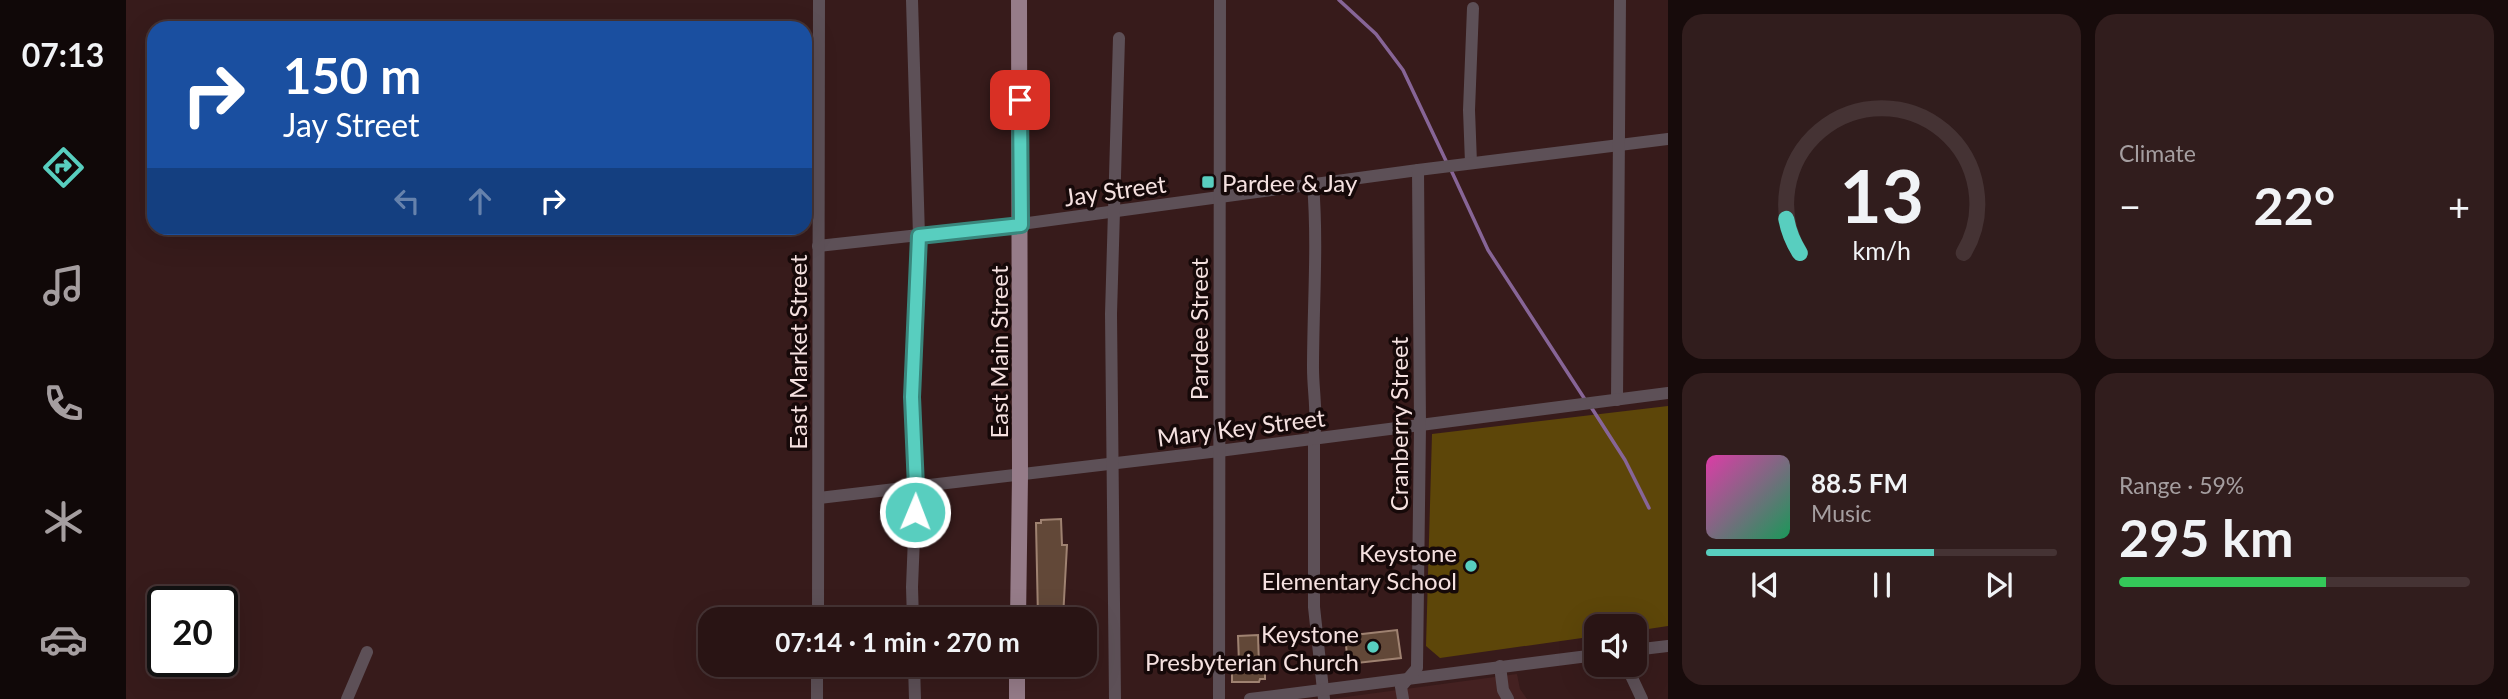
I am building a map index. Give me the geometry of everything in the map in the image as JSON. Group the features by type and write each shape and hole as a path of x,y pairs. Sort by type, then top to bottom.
{"main road":[{"name":"East Main Street","path":"1018,607 1021,225 1019,0"},
{"path":"1017,677 1017,699"}],"street":[{"name":"East Market Street","path":"818,607 820,0"},
{"path":"912,0 919,236 912,397 916,487 912,607"},
{"name":"Pardee Street","path":"1219,699 1220,0"},
{"path":"1617,400 1620,0"},
{"path":"1471,163 1469,110 1473,8"},
{"path":"1115,699 1111,314 1119,38"},
{"name":"Jay Street","path":"818,246 1021,225 1218,196 1668,139"},
{"name":"Cranberry Street","path":"1403,699 1401,687 1417,668 1419,170"},
{"path":"1313,184 1316,224 1313,372 1317,421 1314,439 1314,607 1323,694"},
{"name":"Mary Key Street","path":"819,498 1020,476 1668,393"},
{"path":"1647,648 1668,646"},
{"path":"347,699 367,652"},
{"path":"1250,699 1323,694 1410,677 1584,656"},
{"path":"1500,666 1503,690 1508,699"},
{"path":"817,677 817,699"},
{"path":"914,677 915,699"},
{"path":"1632,677 1642,699"}],"shaded area":[{"path":"1668,406 1668,626 1647,629 1647,614 1584,614 1584,638 1440,658 1426,646 1432,434"},
{"path":"1517,674 1520,689 1527,699 1331,699"}],"building":[{"path":"1061,519 1062,545 1067,545 1064,607 1038,607 1036,523 1041,523 1041,520"},
{"name":"Keystone Presbyterian Church","path":"1397,630 1401,658 1348,664 1345,636"},
{"path":"1258,635 1259,665 1265,665 1265,679 1260,679 1259,682 1232,682 1232,663 1239,663 1238,636"}],"waterway":[{"path":"1339,0 1376,34 1403,70 1447,163"},
{"path":"1451,170 1488,250 1586,401"},
{"path":"1591,407 1625,460 1649,508"}],"place":[{"name":"Pardee & Jay","path":"1208,182"},
{"name":"Keystone Elementary School","path":"1471,566"},
{"name":"Keystone Presbyterian Church","path":"1373,647"}],"route":[{"path":"915,512 912,397 919,236 1021,225 1020,100"}]}
